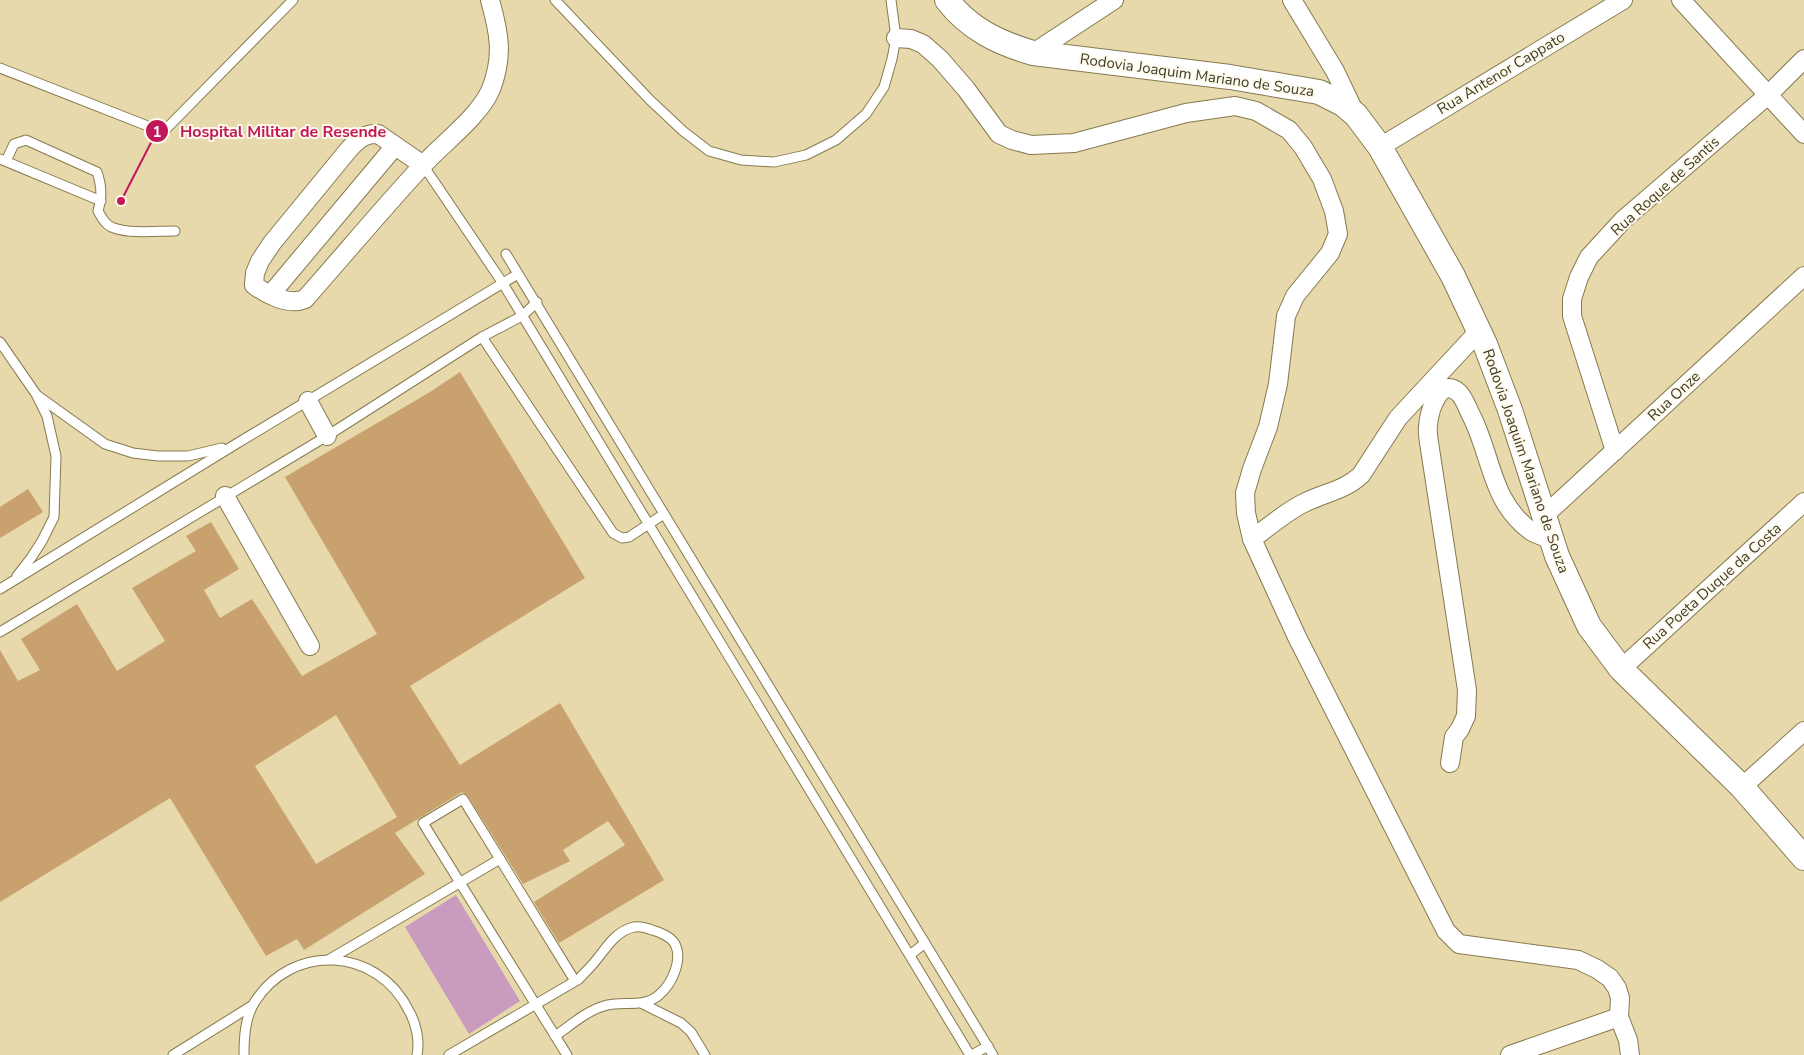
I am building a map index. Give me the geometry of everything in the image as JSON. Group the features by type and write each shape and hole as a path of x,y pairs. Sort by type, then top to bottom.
{"main road":[{"name":"Rodovia Joaquim Mariano de Souza","path":"947,0 953,8 980,32 1006,45 1033,53 1230,77 1319,92 1343,104 1356,115 1380,147 1453,276 1479,331 1510,410 1557,556 1589,626 1621,669 1742,787 1804,858"}],"street":[{"path":"423,165 378,134 371,134 361,138 350,148 272,243 260,261 255,273 254,284 271,294 292,302 305,299 423,165 483,105 491,88 500,51 490,0"},
{"path":"1033,53 1114,0"},
{"name":"Rua Antenor Cappato","path":"1380,147 1623,0"},
{"path":"1681,0 1804,134"},
{"path":"1299,2 1356,115"},
{"path":"896,38 923,44 940,59 966,89 999,134 1012,140 1031,145 1074,143 1186,113 1236,106 1256,111 1289,130 1303,147 1322,179 1334,211 1338,234 1330,253 1295,296 1286,316 1278,384 1268,428 1245,493 1246,513 1252,539 1297,637 1381,806 1440,919 1452,938 1459,944 1578,960 1610,978 1617,988 1620,998 1619,1017 1628,1040 1630,1055"},
{"name":"Rua Roque de Santis","path":"1615,451 1572,316 1572,299 1579,277 1589,257 1623,220 1768,95 1804,59"},
{"path":"271,294 395,146"},
{"name":"Rua Onze","path":"1544,515 1804,276"},
{"path":"1252,539 1304,503 1339,490 1361,476 1398,418 1479,331"},
{"path":"1450,763 1454,737 1466,716 1467,690 1429,441 1428,426 1432,403 1438,393 1446,389 1452,389 1460,394 1476,426 1494,481 1505,504 1516,519 1532,532 1552,540"},
{"path":"308,401 327,436"},
{"path":"225,496 310,646"},
{"name":"Rua Poeta Duque da Costa","path":"1621,669 1804,502"},
{"path":"1742,787 1804,731"},
{"path":"1510,1055 1619,1017"}],"lane":[{"path":"0,68 163,132 293,0"},
{"path":"556,0 650,100 683,131 709,151 741,160 774,162 806,155 836,140 866,114 884,87 896,38 892,0"},
{"path":"101,201 3,160 14,144 26,140 98,172 102,187 101,201 98,211 104,221 113,228 130,231 175,231"},
{"path":"423,165 502,282 971,1055 988,1046"},
{"path":"506,254 537,302 993,1055"},
{"path":"0,589 518,274"},
{"path":"0,632 327,436 482,336 522,316 537,302"},
{"path":"482,336 613,533 622,538 629,537 664,514"},
{"path":"0,342 36,394 47,416 56,456 54,516 37,550 11,582"},
{"path":"36,394 105,444 133,453 158,456 188,456 236,444"},
{"path":"567,1055 423,824 463,799 575,981"},
{"path":"330,959 500,859"},
{"path":"449,1055 575,981 593,965 611,940 621,933 634,927 646,928 661,933 674,943 678,959 674,972 666,988 657,996 643,1004 604,1006 584,1016 555,1036"},
{"path":"910,955 925,943"},
{"path":"244,1055 244,1032 254,1005 267,986 286,972 307,962 330,959 358,963 383,976 402,996 414,1021 418,1049 417,1055"},
{"path":"643,1004 681,1023 691,1032 705,1055"},
{"path":"173,1055 254,1005"}],"shaded area":[{"path":"456,895 520,1001 469,1034 405,927"}],"building":[{"path":"460,372 585,578 410,686 460,765 560,703 664,880 559,943 534,902 625,845 608,821 563,850 570,861 523,884 468,796 462,792 395,833 425,874 304,950 297,939 266,956 170,798 0,902 0,650 18,681 40,670 21,639 77,604 117,671 165,641 132,588 196,551 186,536 211,522 239,569 204,590 220,618 252,599 302,676 377,634 285,477 430,392","holes":["336,715 397,817 316,864 255,766"]},
{"path":"28,489 43,512 0,538 0,507"}],"place":[{"name":"Hospital Militar de Resende","path":"121,201"}]}
